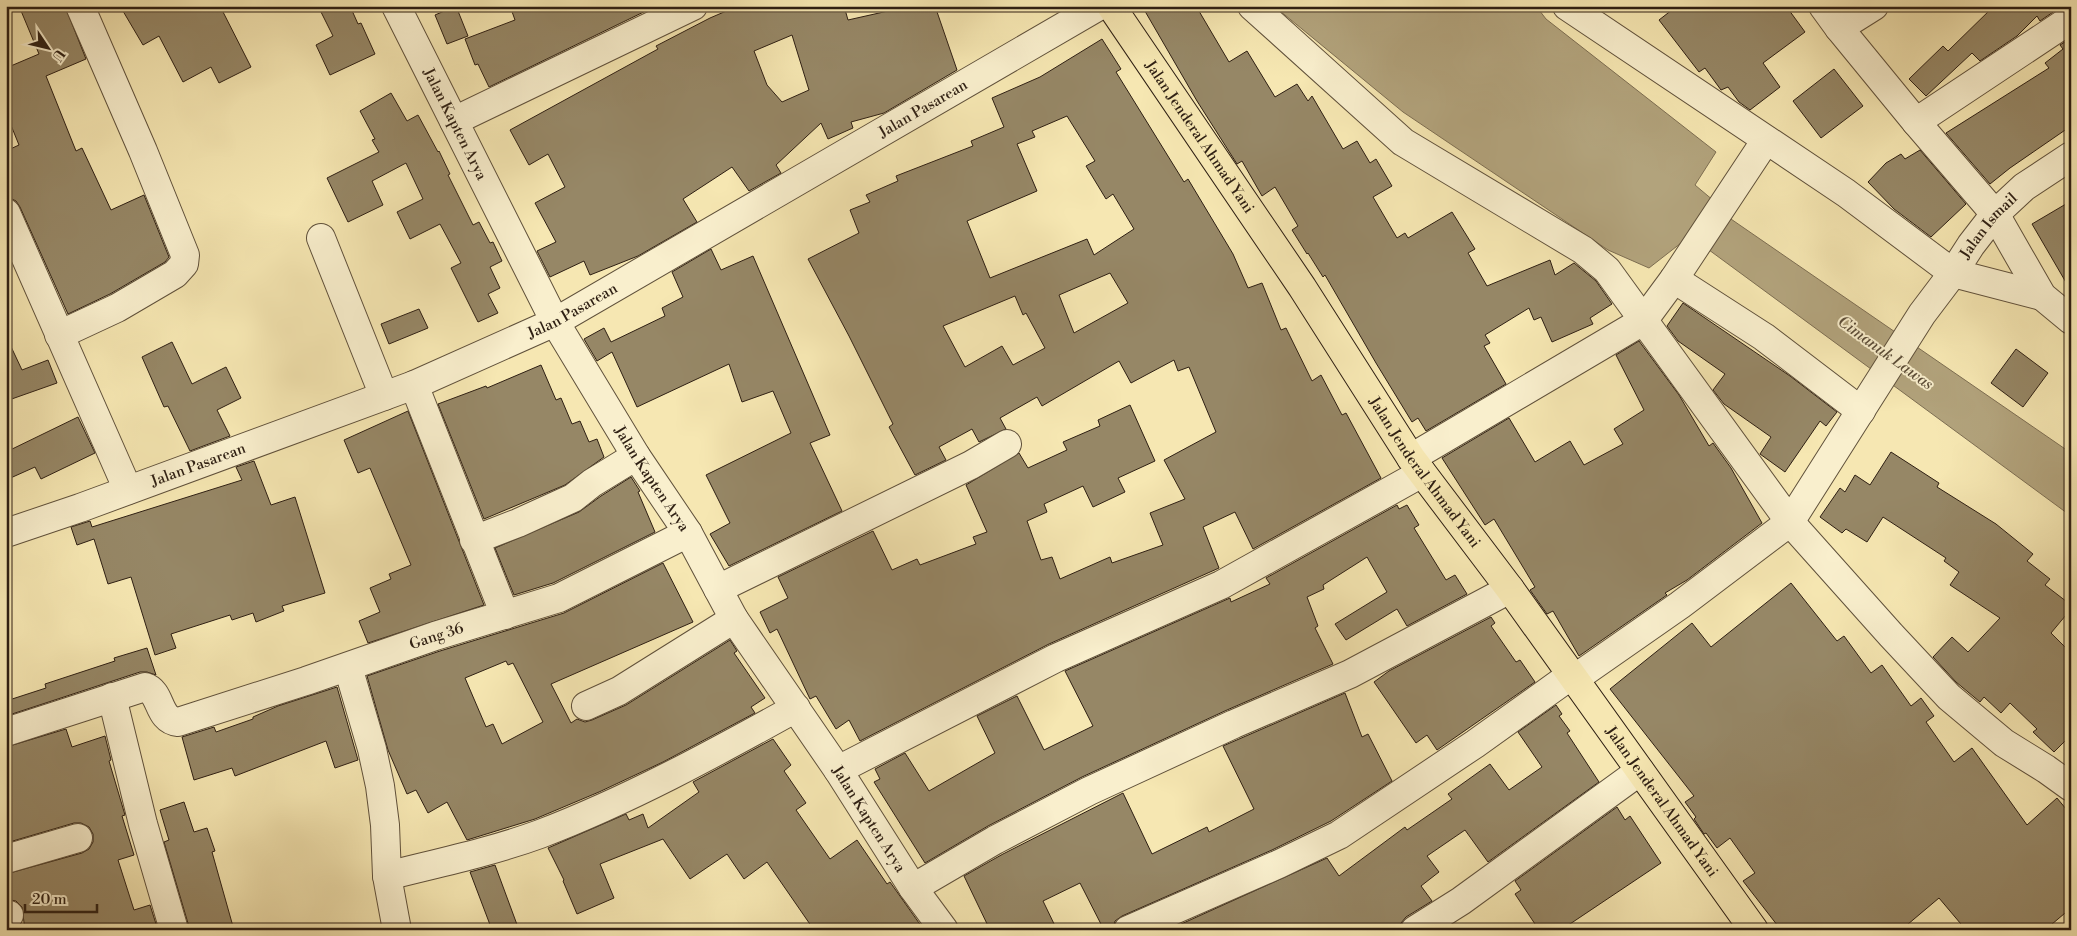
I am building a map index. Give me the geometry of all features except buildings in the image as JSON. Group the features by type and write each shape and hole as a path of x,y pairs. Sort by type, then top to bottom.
{"main road":[{"name":"Jalan Jenderal Ahmad Yani","path":"1111,6 1302,287 1417,466 1510,589 1754,930"}],"street":[{"path":"59,335 116,308 175,274 184,264 185,255 143,151 80,6"},
{"path":"454,121 693,6"},
{"name":"Jalan Pasarean","path":"6,533 414,385 555,322 1099,6"},
{"path":"1252,6 1403,142 1590,255 1607,270 1790,522 1890,635 1949,698 2004,743 2071,787"},
{"path":"1568,6 1846,193 1953,273 2042,296"},
{"path":"1823,6 1916,122 1995,214 2042,296 2071,320"},
{"path":"1839,28 1874,6"},
{"name":"Jalan Kapten Arya","path":"401,8 454,121 555,322 636,456 688,533 734,619 838,770 913,888 944,930"},
{"path":"1916,122 2071,19"},
{"path":"838,770 1056,658 1221,585 1417,466 1643,321 1674,279 1766,140"},
{"name":"Jalan Ismail","path":"1790,522 1922,314 1953,273 1971,245 1995,214 2024,187 2071,156"},
{"path":"6,213 128,490"},
{"path":"321,238 384,396"},
{"path":"1674,279 1865,405"},
{"path":"414,385 505,615"},
{"path":"718,589 971,465 1007,444"},
{"path":"474,540 518,523 573,498 592,483 636,456"},
{"path":"1128,930 1279,864 1339,835 1680,605 1790,522"},
{"name":"Gang 36","path":"112,697 145,687 150,688 164,714 173,721 178,722 348,667 435,636 559,598 688,533"},
{"path":"913,888 995,840 1090,791 1234,724 1350,674 1510,589"},
{"path":"586,706 628,686 734,619"},
{"path":"348,667 372,749 380,786 385,825 387,876 398,930"},
{"path":"6,732 112,697 143,824 174,930"},
{"path":"387,876 540,834 626,796 796,708"},
{"path":"1415,930 1461,900 1640,771"},
{"path":"6,859 78,838"}],"water":[{"name":"Cimanuk Lawas","path":"1274,6 1536,6 1546,19 1716,152 1695,185 1714,201 1712,206 2071,453 2071,516 1690,236 1649,268 1608,250 1403,112"}]}
